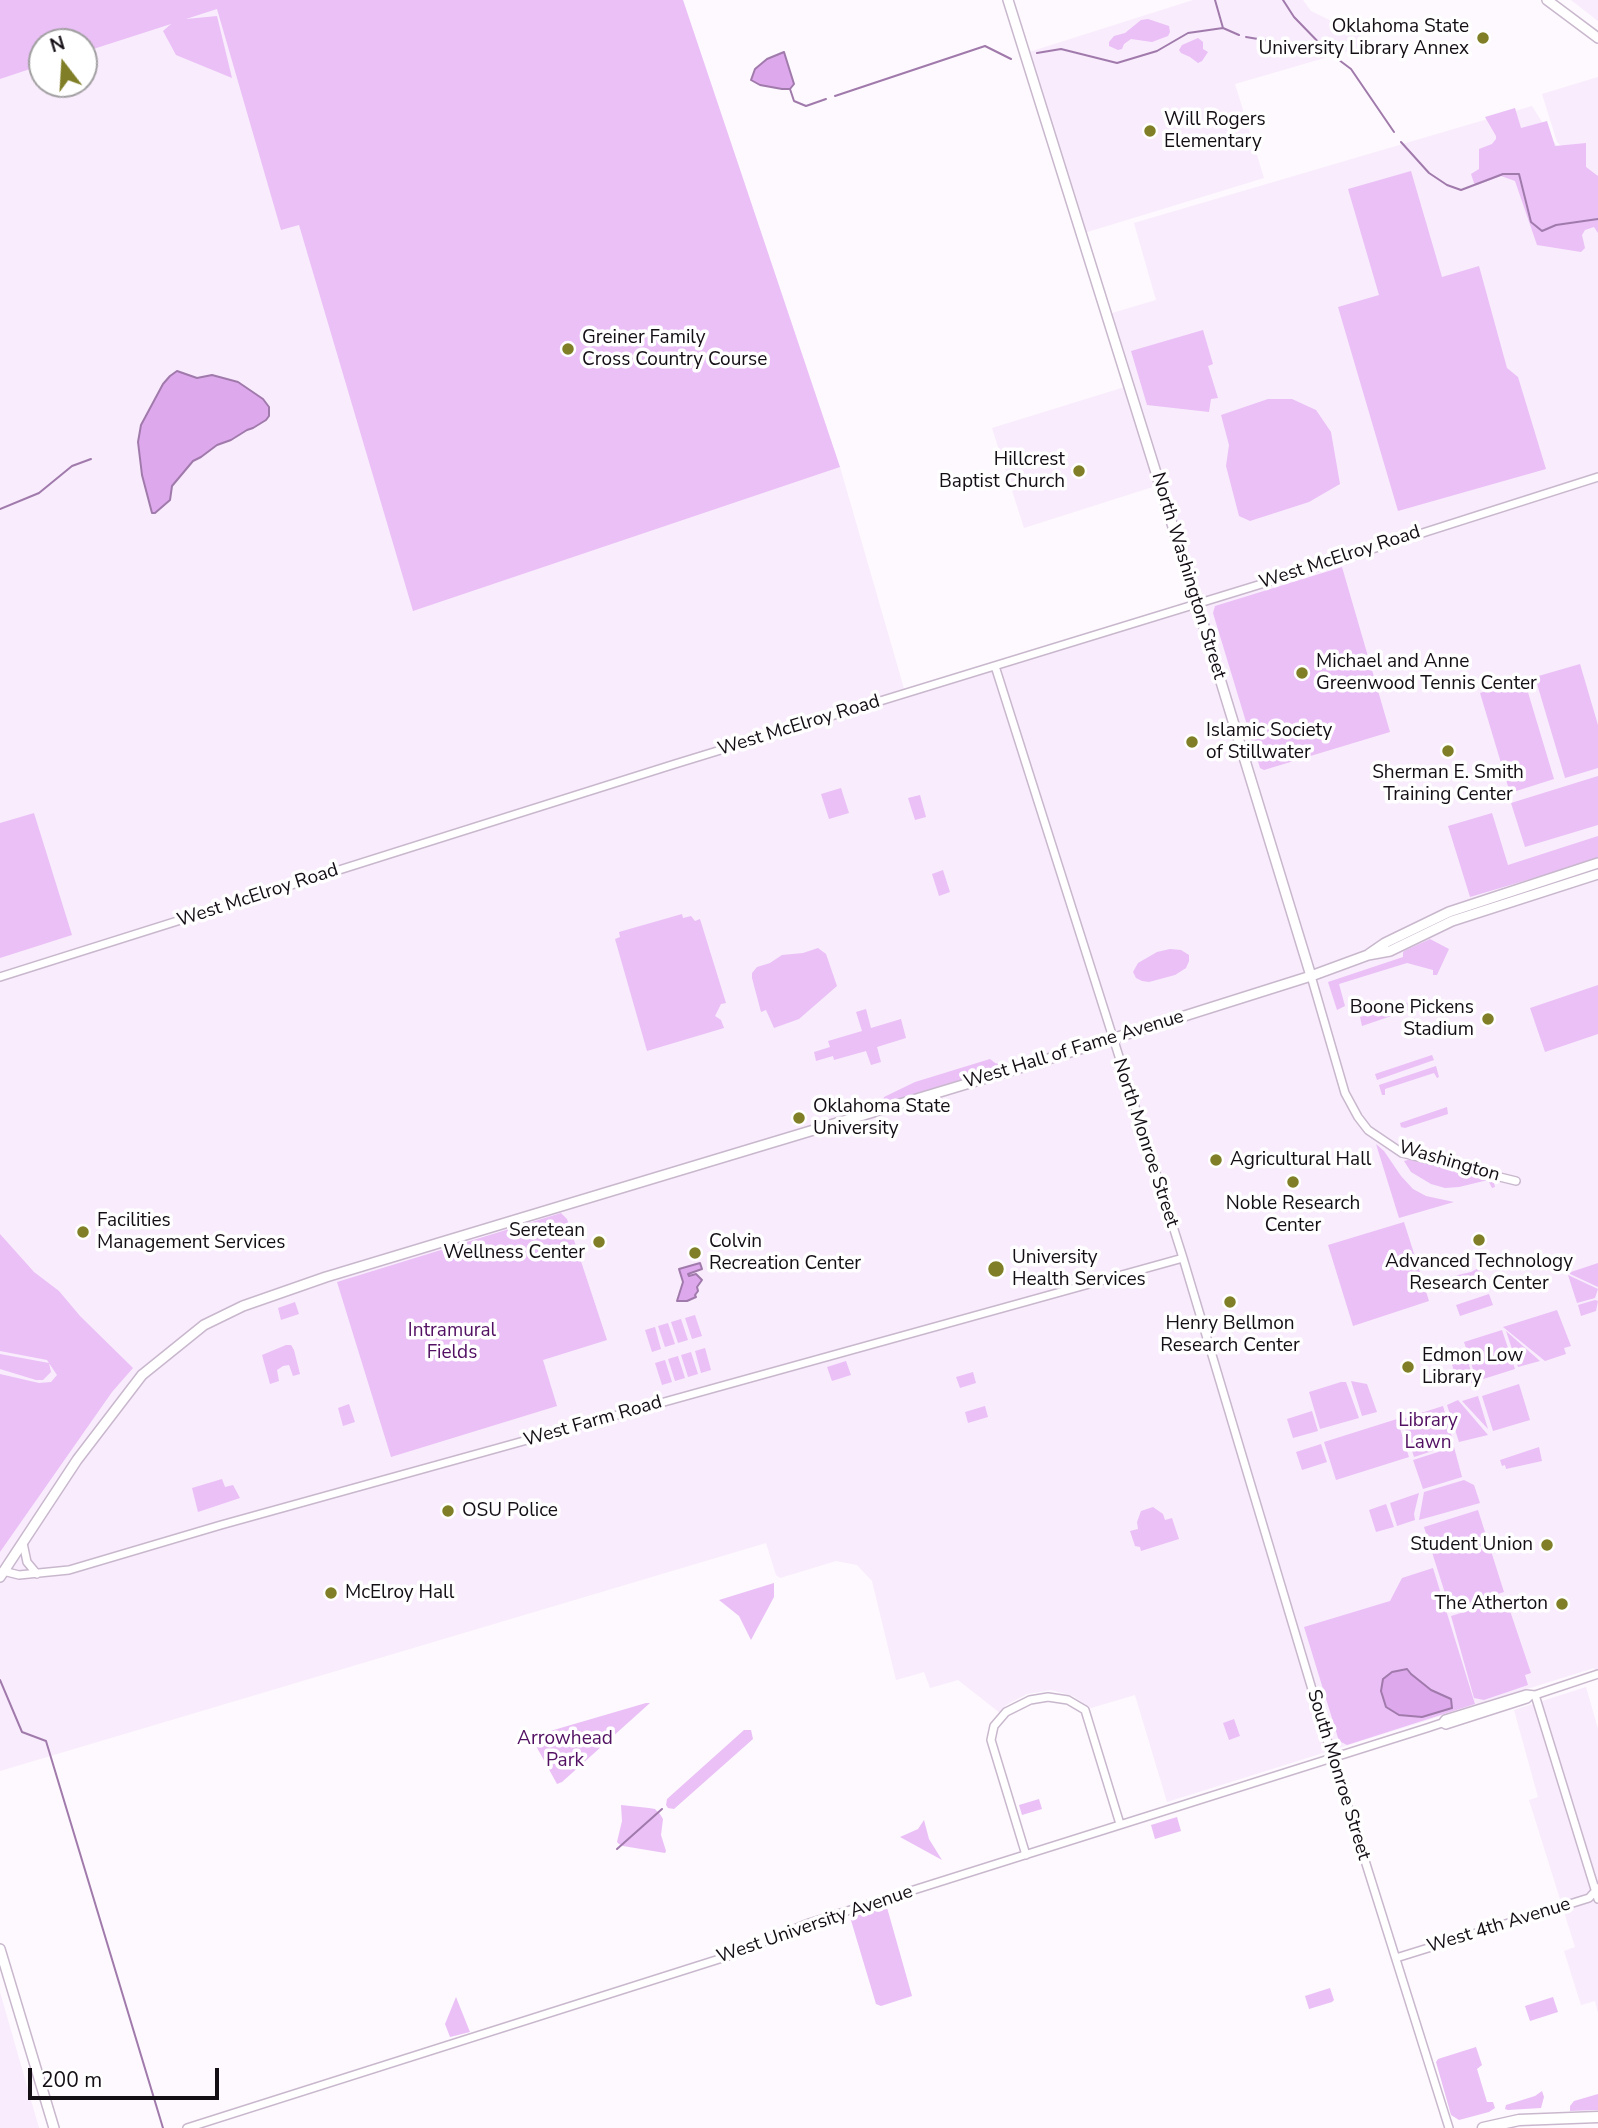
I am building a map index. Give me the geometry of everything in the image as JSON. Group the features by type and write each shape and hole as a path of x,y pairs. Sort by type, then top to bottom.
{"highway":[{"path":"1483,2128 1519,2120 1598,2117"}],"main road":[{"name":"North Washington Street","path":"1009,0 1311,976"},
{"path":"1547,0 1598,38"},
{"name":"West Hall of Fame Avenue","path":"1368,956 1385,943 1448,912 1598,863"},
{"name":"West Hall of Fame Avenue","path":"1,1573 77,1460 142,1375 204,1325 243,1306 326,1277 1113,1039 1390,951 1452,921 1598,874"},
{"path":"0,1949 54,2128"}],"street":[{"name":"West McElroy Road","path":"0,977 1598,477"},
{"name":"North Monroe Street","path":"995,666 1232,1420"},
{"name":"North Washington Street","path":"1311,976 1348,1099 1358,1117 1382,1141"},
{"name":"Washington","path":"1382,1141 1402,1153 1516,1181"},
{"name":"West Farm Road","path":"1,1573 19,1575 69,1570 221,1525 1183,1258"},
{"name":"South Monroe Street","path":"1232,1420 1333,1757 1449,2128"},
{"path":"23,1543 27,1562 37,1574"},
{"name":"West University Avenue","path":"187,2128 735,1954 806,1924 1442,1723 1445,1719 1598,1674"},
{"path":"1532,1695 1597,1892"},
{"path":"1026,1855 991,1740 994,1726 1006,1712 1030,1700 1048,1697 1068,1700 1085,1710 1120,1824"},
{"name":"West 4th Avenue","path":"1396,1958 1589,1898 1597,1892"}],"shaded area":[{"name":"Oklahoma State University","path":"0,0 683,0 840,467 905,692 1196,603 1112,313 1156,300 1134,223 1532,106 1575,175 1598,190 1598,1679 1594,1668 1167,1802 1135,1695 1091,1708 1073,1696 1051,1690 1027,1694 1006,1705 1000,1713 958,1680 930,1688 924,1672 896,1680 872,1581 857,1565 836,1561 780,1578 776,1575 766,1543 0,1771"},
{"name":"Will Rogers Elementary","path":"1193,0 1303,0 1311,11 1376,43 1235,84 1264,178 1081,234 1026,53"},
{"path":"1571,0 1598,0 1598,21"},
{"path":"784,52 794,84 790,89 760,85 751,80 755,69 767,59"},
{"path":"1598,77 1598,181 1557,142 1542,94"},
{"path":"177,371 197,378 212,375 238,382 263,399 269,407 269,416 253,428 217,445 193,461 172,486 170,500 152,513 142,475 138,442 141,425 163,384"},
{"name":"Hillcrest Baptist Church","path":"1128,386 1159,485 1024,528 992,428"},
{"path":"700,1263 702,1269 688,1274 696,1274 702,1280 697,1287 696,1297 677,1301 683,1282 679,1269"},
{"path":"1407,1669 1431,1690 1451,1699 1452,1708 1422,1717 1399,1715 1386,1707 1381,1691 1383,1679 1392,1672"},
{"path":"1586,1687 1598,1729 1598,2013 1595,2001 1581,2005 1564,1951 1575,1947 1529,1800 1538,1797 1514,1710"},
{"path":"0,1992 39,2128 0,2128"}],"green space":[{"name":"Greiner Family Cross Country Course","path":"0,0 683,0 840,467 413,611 299,225 281,230 217,9 186,19 217,16 232,78 176,55 163,31 171,24 98,47 98,28 28,28 28,70 0,79"},
{"path":"1148,19 1169,26 1168,36 1152,42 1131,39 1118,50 1109,46 1114,36 1125,33 1141,20"},
{"path":"1198,38 1203,42 1203,49 1208,52 1198,63 1179,50 1182,45"},
{"path":"1515,108 1521,128 1547,121 1555,146 1586,143 1586,167 1598,176 1598,233 1594,227 1585,230 1582,235 1585,248 1581,252 1537,245 1515,181 1501,176 1477,185 1474,183 1471,174 1479,169 1479,149 1492,144 1496,139 1485,117"},
{"path":"1411,171 1442,277 1479,266 1507,368 1518,377 1546,469 1398,511 1338,307 1379,295 1348,189"},
{"path":"1203,330 1213,364 1208,366 1218,398 1211,399 1209,412 1147,405 1131,351"},
{"path":"1268,399 1292,399 1316,410 1331,432 1340,484 1309,502 1250,521 1239,516 1226,466 1229,445 1221,415"},
{"name":"Michael and Anne Greenwood Tennis Center","path":"1342,567 1390,732 1264,770 1260,768 1213,613 1215,606"},
{"path":"1580,664 1598,725 1598,768 1565,778 1535,677"},
{"path":"1524,679 1554,779 1510,793 1480,693"},
{"path":"1598,776 1598,825 1525,847 1511,803"},
{"path":"841,788 849,813 829,819 821,794"},
{"path":"920,795 926,817 915,820 908,798"},
{"path":"34,813 72,935 0,958 0,823"},
{"path":"1492,813 1508,865 1598,836 1598,859 1470,897 1448,826"},
{"path":"943,870 950,892 939,896 932,874"},
{"path":"682,914 683,918 691,916 695,921 700,919 726,1003 721,1004 715,1016 721,1020 724,1028 647,1051 615,939 620,937 619,932"},
{"path":"1430,939 1449,949 1437,975 1433,975 1433,970 1407,963 1339,984 1345,1006 1337,1010 1328,982 1403,957 1403,952"},
{"path":"818,948 826,954 837,986 799,1019 774,1028 766,1010 761,1012 752,973 757,967 782,955"},
{"path":"1181,950 1189,955 1186,968 1175,975 1149,982 1136,978 1133,972 1138,963 1157,952"},
{"path":"1598,985 1598,1034 1545,1052 1530,1008"},
{"path":"1413,1001 1415,1008 1362,1026 1360,1017"},
{"path":"866,1009 871,1028 901,1019 906,1038 877,1047 881,1062 871,1065 866,1051 834,1060 833,1056 816,1061 814,1052 830,1047 828,1041 862,1031 856,1012"},
{"path":"1432,1055 1434,1060 1377,1080 1375,1074"},
{"path":"990,1059 1016,1069 881,1110 884,1097 915,1082"},
{"path":"1436,1066 1439,1077 1434,1073 1385,1089 1385,1095 1382,1095 1379,1085"},
{"path":"1447,1107 1448,1114 1401,1127 1400,1123"},
{"path":"1376,1144 1413,1189 1426,1196 1454,1202 1399,1218"},
{"path":"1411,1159 1493,1179 1495,1187 1492,1188 1488,1180 1445,1188 1431,1184 1411,1172 1404,1161"},
{"name":"Intramural Fields","path":"561,1213 567,1219 607,1340 543,1360 557,1406 391,1457 337,1282"},
{"path":"1404,1222 1429,1301 1353,1326 1328,1245"},
{"path":"0,1234 34,1272 59,1291 80,1316 133,1368 112,1392 0,1552 0,1374 39,1383 51,1382 57,1375 47,1360 0,1351"},
{"path":"1598,1263 1598,1287 1568,1273"},
{"path":"1482,1266 1479,1278 1475,1279 1471,1287 1452,1284 1445,1278 1471,1272"},
{"path":"1568,1275 1598,1289 1595,1298 1577,1303"},
{"path":"1489,1294 1493,1305 1460,1316 1456,1305"},
{"path":"1598,1301 1596,1311 1581,1316 1578,1305"},
{"path":"295,1302 299,1314 281,1320 278,1308"},
{"path":"1557,1310 1571,1346 1564,1348 1566,1354 1545,1361 1503,1327"},
{"path":"695,1315 702,1336 692,1339 685,1318"},
{"path":"681,1319 688,1340 678,1343 671,1322"},
{"path":"668,1323 675,1344 665,1347 658,1326"},
{"path":"655,1327 661,1349 652,1352 645,1330"},
{"path":"1502,1330 1515,1369 1477,1381 1464,1342"},
{"path":"1506,1331 1540,1361 1518,1367"},
{"path":"291,1345 294,1350 300,1374 293,1376 289,1365 283,1366 277,1370 279,1381 270,1384 262,1355"},
{"path":"705,1348 711,1370 701,1373 695,1351"},
{"path":"1458,1348 1465,1351 1474,1382 1459,1387 1450,1358"},
{"path":"691,1352 698,1374 688,1377 681,1355"},
{"path":"0,1354 49,1363 51,1372 43,1380 36,1380 0,1369"},
{"path":"678,1356 685,1378 675,1381 668,1359"},
{"path":"665,1360 672,1382 662,1385 655,1363"},
{"path":"846,1361 851,1375 832,1381 827,1367"},
{"path":"973,1372 976,1383 960,1388 956,1377"},
{"path":"1351,1381 1367,1384 1377,1412 1362,1416"},
{"path":"1346,1382 1359,1418 1320,1429 1309,1392"},
{"path":"1519,1384 1530,1420 1493,1431 1482,1396"},
{"path":"1478,1396 1488,1429 1462,1401"},
{"path":"1458,1400 1488,1435 1459,1442 1447,1405"},
{"path":"349,1404 355,1422 343,1426 338,1408"},
{"path":"985,1406 988,1417 968,1423 965,1412"},
{"name":"Library Lawn","path":"1443,1406 1454,1444 1414,1457 1402,1419"},
{"path":"1312,1411 1318,1431 1293,1438 1287,1419"},
{"path":"1397,1419 1409,1457 1336,1480 1324,1442"},
{"path":"1321,1444 1327,1462 1302,1470 1296,1452"},
{"path":"1454,1447 1462,1477 1423,1489 1413,1460"},
{"path":"1539,1447 1542,1461 1506,1469 1505,1465 1502,1466 1500,1460"},
{"path":"222,1479 225,1487 233,1485 240,1498 198,1512 192,1488"},
{"path":"1464,1480 1474,1485 1480,1503 1419,1520 1424,1492"},
{"path":"1419,1493 1415,1520 1397,1526 1390,1503"},
{"path":"1386,1504 1394,1527 1376,1532 1369,1510"},
{"path":"1153,1507 1163,1514 1165,1520 1172,1518 1179,1539 1141,1551 1140,1547 1135,1546 1130,1531 1138,1529 1137,1522 1141,1511"},
{"path":"1478,1510 1504,1592 1450,1609 1424,1527"},
{"path":"1433,1568 1475,1704 1347,1745 1339,1741 1304,1627 1390,1601 1402,1578"},
{"path":"774,1583 774,1597 751,1640 739,1616 719,1600"},
{"path":"1506,1599 1531,1673 1525,1675 1528,1685 1484,1700 1474,1698 1451,1616"},
{"name":"Arrowhead Park","path":"650,1703 557,1784 535,1744 540,1734"},
{"path":"1234,1719 1240,1736 1229,1740 1223,1723"},
{"path":"744,1730 751,1730 753,1739 674,1809 668,1808 667,1799"},
{"path":"1039,1799 1042,1809 1022,1815 1019,1805"},
{"path":"621,1805 655,1809 660,1814 663,1819 661,1835 665,1853 623,1846 617,1842 622,1821"},
{"path":"1177,1817 1181,1831 1155,1839 1151,1825"},
{"path":"924,1820 929,1839 942,1860 900,1837 918,1829"},
{"path":"886,1904 912,1996 881,2006 876,2004 850,1917"},
{"path":"1330,1988 1334,2000 1332,2002 1309,2009 1305,1996"},
{"path":"456,1997 470,2032 450,2037 445,2024"},
{"path":"1553,1997 1558,2012 1530,2021 1525,2006"},
{"path":"1476,2047 1482,2065 1477,2069 1487,2102 1493,2102 1495,2108 1459,2120 1451,2115 1436,2062 1438,2059"},
{"path":"1542,2091 1544,2097 1541,2108 1505,2109 1506,2105 1535,2096"},
{"path":"1598,2094 1598,2110 1570,2111 1574,2101"}],"waterway":[{"path":"1215,0 1223,28 1239,35"},
{"path":"1283,0 1294,17 1327,51 1351,69 1394,132"},
{"path":"1037,53 1061,49 1117,63 1157,51 1188,33 1223,28"},
{"path":"1246,37 1324,50"},
{"path":"835,96 985,46 1011,59"},
{"path":"790,89 794,101 806,106 826,99"},
{"path":"1401,142 1429,173 1447,185 1461,190 1503,174 1519,174 1531,222 1542,231 1556,225 1598,219"},
{"path":"0,509 39,493 72,466 91,459"},
{"path":"0,1680 22,1732 46,1741 163,2128"},
{"path":"617,1849 662,1809"}],"place":[{"name":"Oklahoma State University Library Annex","path":"1483,38"},
{"name":"Will Rogers Elementary","path":"1150,131"},
{"name":"Greiner Family Cross Country Course","path":"568,349"},
{"name":"Hillcrest Baptist Church","path":"1079,471"},
{"name":"Michael and Anne Greenwood Tennis Center","path":"1302,673"},
{"name":"Islamic Society of Stillwater","path":"1192,742"},
{"name":"Sherman E. Smith Training Center","path":"1448,751"},
{"name":"Boone Pickens Stadium","path":"1488,1019"},
{"name":"Oklahoma State University","path":"799,1118"},
{"name":"Agricultural Hall","path":"1216,1160"},
{"name":"Noble Research Center","path":"1293,1182"},
{"name":"Facilities Management Services","path":"83,1232"},
{"name":"Advanced Technology Research Center","path":"1479,1240"},
{"name":"Seretean Wellness Center","path":"599,1242"},
{"name":"Colvin Recreation Center","path":"695,1253"},
{"name":"University Health Services","path":"996,1269"},
{"name":"Henry Bellmon Research Center","path":"1230,1302"},
{"name":"Edmon Low Library","path":"1408,1367"},
{"name":"OSU Police","path":"448,1511"},
{"name":"Student Union","path":"1547,1545"},
{"name":"McElroy Hall","path":"331,1593"},
{"name":"The Atherton","path":"1562,1604"}]}
